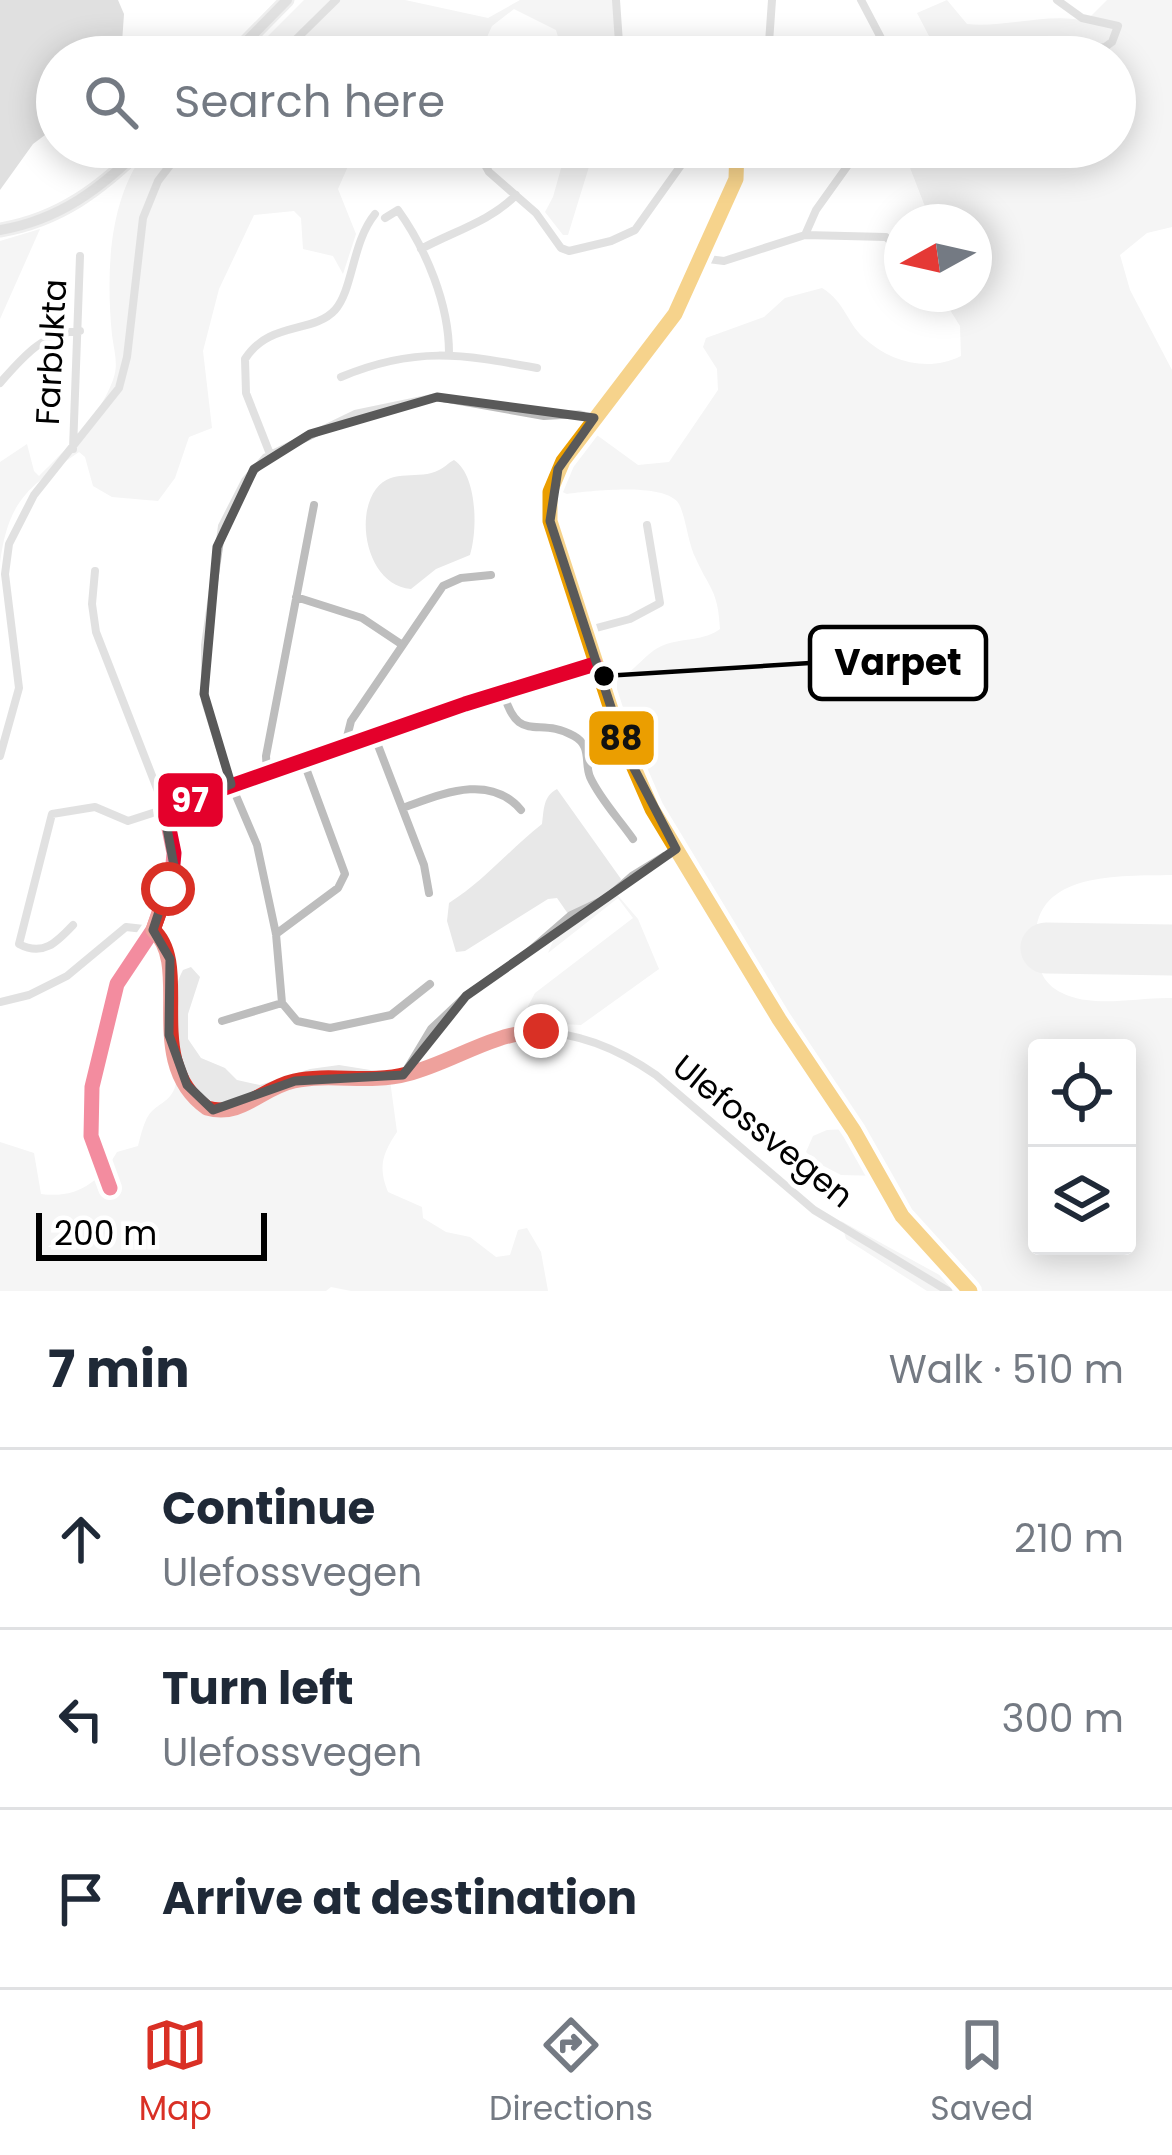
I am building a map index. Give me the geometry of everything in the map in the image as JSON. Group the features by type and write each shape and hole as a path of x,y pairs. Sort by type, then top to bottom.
{"main road":[{"path":"252,36 287,0"},
{"path":"0,230 65,209 120,168"}],"street":[{"path":"299,36 336,0"},
{"path":"616,0 619,36"},
{"path":"770,36 772,0"},
{"path":"861,0 881,36"},
{"path":"1057,0 1082,18 1118,26 1114,36"},
{"path":"0,756 19,688 5,574 8,544 34,495 119,388 143,218 167,168"},
{"path":"486,168 544,221 561,248 576,250 635,230 679,168"},
{"path":"736,168 736,179 668,325 562,461 549,500 552,528 639,783 902,1216 970,1291"},
{"path":"805,235 816,210 846,168"},
{"path":"421,249 493,215 516,195"},
{"path":"270,454 246,393 245,359 252,348 278,332 333,313 361,234 380,216 398,210 421,249 448,323 449,353"},
{"path":"700,258 724,261 805,235 884,237"},
{"name":"Farbukta","path":"73,449 80,256"},
{"path":"0,382 36,346 57,334 80,331"},
{"path":"341,377 389,361 449,353 537,368"},
{"path":"430,985 391,1015 330,1028 298,1022 282,1003 276,934 257,845 208,720 204,694 217,547 229,508 254,469 270,454 355,414 437,397 544,416 594,418"},
{"path":"268,772 266,756 314,505"},
{"path":"585,631 630,619 660,603 647,525"},
{"path":"95,572 96,632 165,809 174,866 153,930 120,975 95,1069 90,1130 110,1188"},
{"path":"345,745 351,721 443,586 461,578 490,575"},
{"path":"296,597 380,626 401,644"},
{"path":"73,925 47,947 32,950 19,944 52,814 95,807 124,821 595,664"},
{"path":"502,692 517,722 580,740 592,781 634,838"},
{"path":"374,735 424,865 429,893"},
{"path":"276,934 338,888 345,874 303,760"},
{"path":"402,808 451,791 478,789 502,794 521,810"},
{"path":"404,1075 430,1029 456,1005 526,955 571,915 607,898 676,849"},
{"path":"0,1002 67,976 126,927 153,930"},
{"name":"Ulefossvegen","path":"153,930 170,959 168,1023 173,1050 187,1085 202,1105 213,1110 237,1109 295,1081 366,1081 404,1075 481,1042 553,1031 597,1042 629,1057 668,1083 814,1210 948,1291"},
{"path":"222,1021 282,1003"}],"highlighted area":[{"path":"437,397 594,418 558,469 550,521 626,753 676,849 466,996 403,1075 295,1081 213,1110 187,1085 169,1035 170,959 153,930 174,866 164,812 231,784 204,694 217,547 254,469 310,434"}],"shaded area":[{"path":"0,0 118,0 124,14 122,36 36,36 36,142 0,190"},
{"path":"304,0 405,0 488,18 520,0 613,0 616,36 558,36 556,30 514,9 492,26 487,36 268,36"},
{"path":"947,0 967,24 1057,18 1086,21 1107,0 1172,0 1172,227 1147,233 1120,255 1130,290 1172,370 1172,875 1078,884 1058,893 1044,907 1036,927 1040,970 1062,993 1093,1001 1172,998 1172,1291 927,1291 846,1239 841,1221 945,1278 957,1272 881,1176 841,1175 806,1152 813,1136 848,1129 851,1119 777,1006 643,780 617,712 617,679 657,648 720,629 715,598 693,553 679,504 644,490 567,494 558,490 563,474 594,433 638,465 669,462 718,390 717,369 703,347 706,338 764,317 785,298 822,288 864,338 898,359 923,364 961,356 960,326 951,312 992,312 992,204 924,204 910,168 1136,168 1136,36 929,36 917,13"},
{"path":"135,168 347,168 338,189 356,234 343,274 333,256 303,249 301,218 294,211 254,215 219,289 203,351 212,428 189,437 175,478 158,501 112,497 93,486 85,457 79,452 24,496 9,523 0,563 0,462 27,444 39,476 91,420 113,380 110,261 125,188"},
{"path":"561,168 589,168 568,235 545,212"},
{"path":"40,229 0,319 0,241"},
{"path":"454,460 462,467 474,503 470,555 436,569 411,589 396,585 375,564 369,549 369,502 390,478 431,473"},
{"path":"557,789 621,879 614,891 638,919 659,969 581,1025 545,1023 526,1010 535,993 633,918 618,898 548,953 556,934 573,921 557,898 548,899 465,951 456,952 447,921 449,903 542,824 547,799"},
{"path":"191,967 200,977 188,1014 188,1039 201,1058 225,1068 237,1080 260,1085 339,1065 389,1073 397,1132 383,1161 388,1192 422,1207 423,1218 446,1232 470,1237 496,1257 510,1255 518,1230 527,1228 541,1252 548,1291 351,1291 331,1287 326,1291 0,1291 0,1142 34,1153 41,1194 54,1195 86,1186 117,1152 138,1146 149,1114 175,1088 175,998 183,970"}],"taxiway":[{"path":"1088,949 1066,962 1058,960 1054,951 1063,940 1108,940 1124,949"}],"runway":[{"path":"1046,948 1172,950"}],"transit line":[{"name":"88","path":"736,168 736,179 675,314 563,461 550,492 550,521 618,731 652,809 902,1216 970,1291"},
{"name":"97","path":"110,1188 91,1136 92,1087 117,984 153,930 172,875 174,853 165,809 465,704 595,664"}],"place":[{"name":"Varpet","path":"604,676"}],"route":[{"path":"168,889 153,930 170,959 170,1035 187,1085 207,1108 237,1109 295,1081 366,1081 404,1075 499,1036 541,1031"}]}
